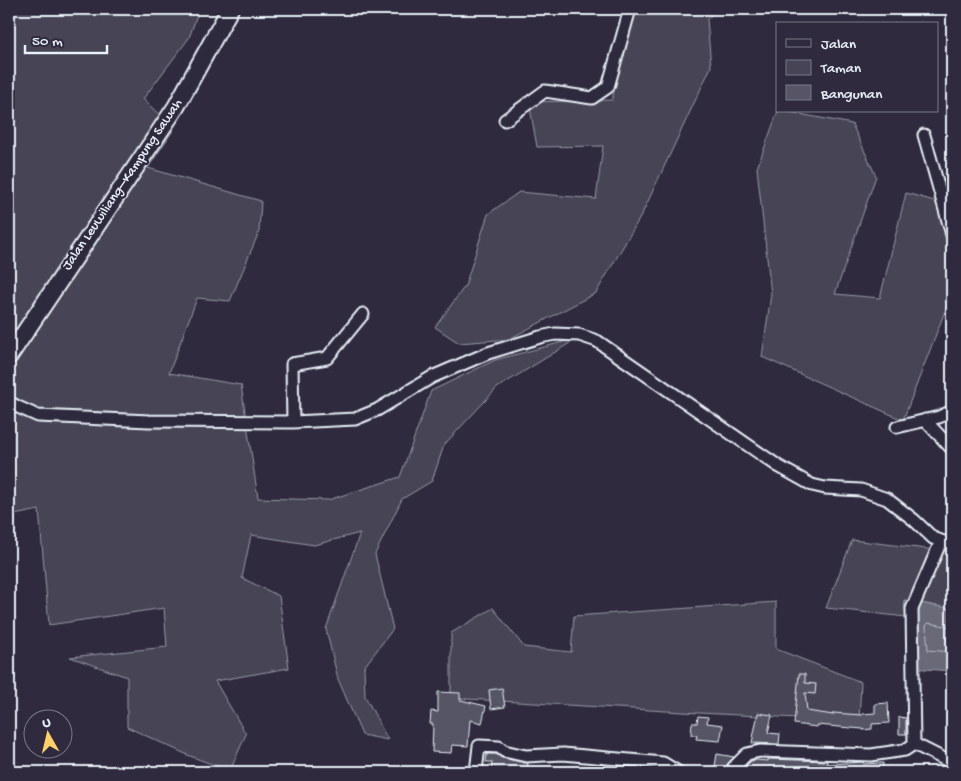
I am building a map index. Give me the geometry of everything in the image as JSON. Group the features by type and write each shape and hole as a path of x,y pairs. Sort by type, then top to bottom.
{"main road":[{"name":"Jalan Leuwiliang–Kampung Sawah","path":"9,356 176,107 230,9"}],"street":[{"path":"505,120 545,91 592,98 608,87 630,9"},
{"path":"924,135 952,236"},
{"path":"293,422 292,364 327,358 363,314"},
{"path":"9,402 38,416 293,422 355,419 377,410 432,377 488,353 540,337 555,334 580,334 598,342 778,466 812,485 824,488 861,490 887,499 933,538 947,542 912,609 914,744"},
{"path":"896,426 939,417 952,411"},
{"path":"924,420 952,449"},
{"path":"914,744 952,763"},
{"path":"731,772 747,754 760,751 871,755 905,750 914,744"},
{"path":"476,772 479,746 498,747 504,751 526,756 563,754 663,763 678,772"}],"green space":[{"path":"9,9 199,9 189,38 143,99 174,129 148,168 261,201 259,232 230,301 197,298 169,373 241,385 258,498 328,500 400,477 431,391 495,360 578,338 497,388 444,445 432,481 402,499 375,554 393,629 364,667 365,696 388,740 362,735 338,679 326,629 360,533 314,545 251,535 242,578 279,596 289,668 215,681 246,734 230,771 190,756 127,727 127,677 70,657 167,647 164,608 49,625 39,510 9,516"},
{"path":"633,9 718,9 707,19 711,67 641,216 596,293 509,339 459,343 435,327 465,286 488,214 519,192 596,199 603,146 537,147 529,102 612,100"},
{"path":"778,112 789,112 852,124 876,176 835,294 880,298 906,193 945,204 952,220 952,293 903,420 762,357 771,294 757,168"},
{"path":"852,540 952,552 952,609 905,600 906,617 826,608"},
{"path":"776,602 776,649 861,682 859,721 451,698 451,633 493,608 524,647 571,652 574,616"}],"water":[{"path":"904,600 952,609 952,671 911,668"}],"building":[{"path":"799,674 805,674 805,683 816,684 815,694 805,693 807,711 833,715 833,713 862,715 875,713 875,704 888,703 889,723 872,724 872,729 863,730 794,724"},
{"path":"502,688 505,707 491,709 489,690"},
{"path":"438,692 460,693 460,700 486,706 482,723 470,720 468,746 452,745 451,753 432,752 433,724 430,724 431,711 438,712"},
{"path":"758,713 772,715 768,733 780,734 779,744 752,743"},
{"path":"698,716 708,717 707,723 723,725 720,741 696,739 697,735 691,735 692,723 697,723"},
{"path":"899,717 906,718 906,734 899,734"},
{"path":"487,754 496,754 502,758 528,763 527,772 491,772 492,762 486,762"},
{"path":"717,754 734,757 728,763 724,772 714,772"},
{"path":"768,759 827,761 827,764 883,763 883,772 808,772 808,770 772,769 771,772 749,770 748,772 740,772 751,761 768,761"}]}
